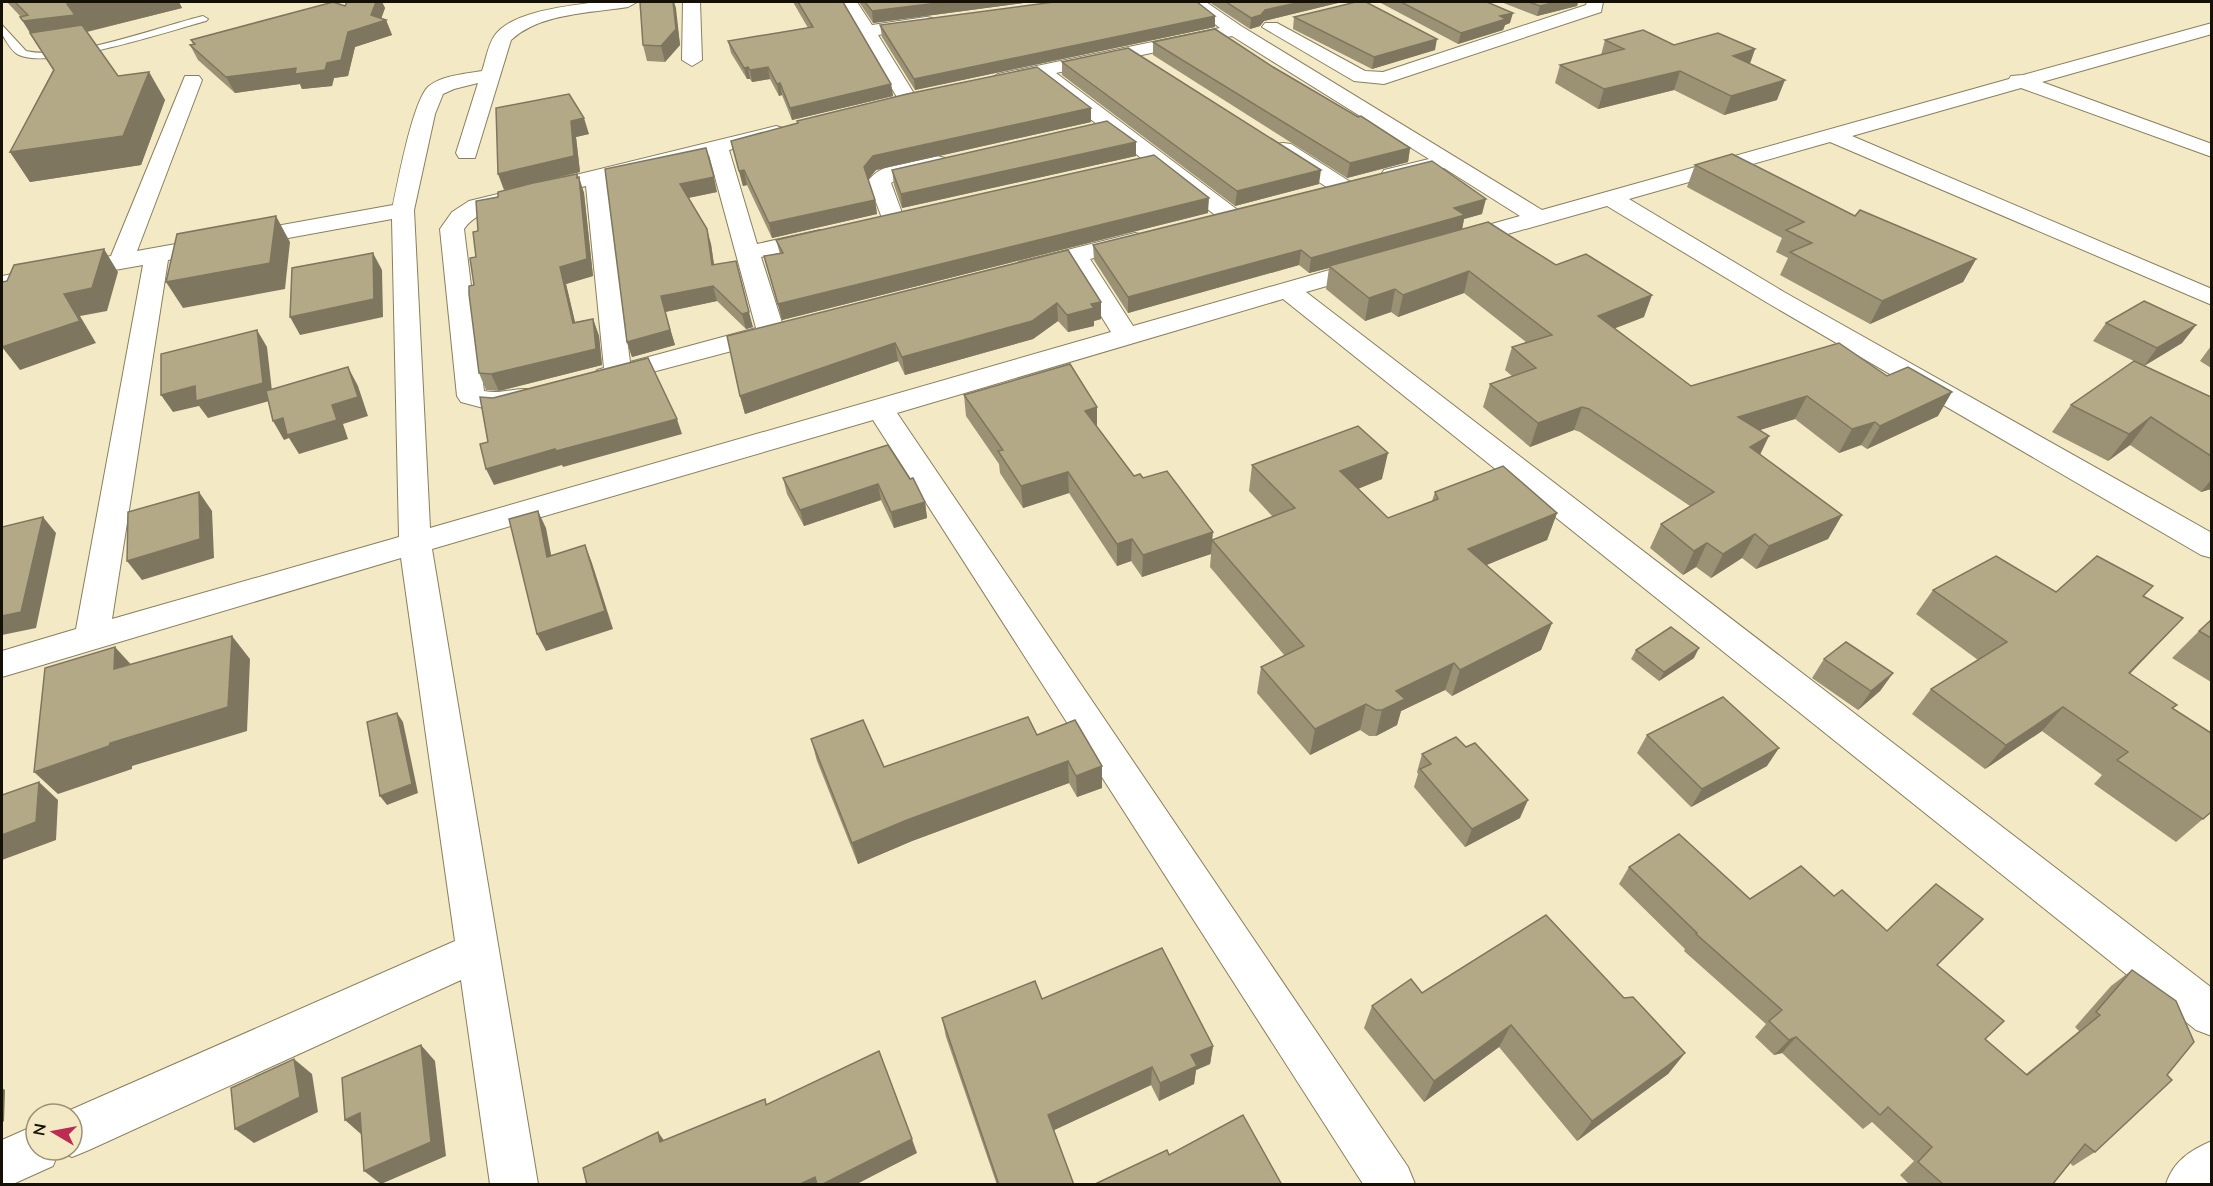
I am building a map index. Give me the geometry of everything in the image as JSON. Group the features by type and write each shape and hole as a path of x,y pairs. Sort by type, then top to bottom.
{"street":[{"path":"467,153 502,38 508,29 527,21 628,2"},
{"path":"692,2 692,60"},
{"path":"849,2 908,100"},
{"path":"1195,2 1235,30 1538,217"},
{"path":"1294,21 1271,27 1360,77 1384,78 1595,8 1595,2"},
{"path":"1516,16 1537,26"},
{"path":"866,31 949,19"},
{"path":"1435,247 2018,80 2211,28"},
{"path":"974,85 1132,54 1235,30"},
{"path":"1437,42 1458,52"},
{"path":"1132,54 1152,66"},
{"path":"1041,71 1114,124 1158,160 1242,213 1197,224"},
{"path":"491,75 448,84 435,91 425,114 403,210 415,543 514,1185"},
{"path":"121,261 192,80"},
{"path":"2018,80 2211,152"},
{"path":"885,105 930,95"},
{"path":"1080,132 1114,124"},
{"path":"553,389 498,402 482,401 471,396 452,229 460,217 477,206 796,128"},
{"path":"1831,135 2211,298"},
{"path":"1263,137 1344,188"},
{"path":"585,381 782,329 749,253 718,147"},
{"path":"916,216 882,223 879,181 884,177 954,159"},
{"path":"1135,166 1158,160"},
{"path":"1310,196 1448,161"},
{"path":"596,177 618,373"},
{"path":"1609,197 1775,297 2211,547"},
{"path":"2,283 403,210"},
{"path":"749,253 837,233"},
{"path":"1008,272 1153,235"},
{"path":"92,637 157,255"},
{"path":"1075,255 1126,335"},
{"path":"2,664 1389,260"},
{"path":"1286,290 2211,1015"},
{"path":"879,407 1391,1185"},
{"path":"84,1128 478,952"},
{"path":"2,1165 24,1155"},
{"path":"2190,1185 2211,1165"}],"lane":[{"path":"2,28 23,54 37,57 64,55 203,19"}],"building":[{"path":"15,2 77,2 67,4 75,15 23,21 20,17 28,15"},
{"path":"333,2 345,6 347,2 376,2 371,15 386,20 348,32 341,60 327,63 325,70 295,74 296,68 226,77 190,45 195,44 191,40"},
{"path":"640,2 673,2 676,29 661,46 643,45"},
{"path":"798,2 843,2 891,84 790,108 780,83 777,84 768,67 750,70 748,67 744,68 728,41 813,27"},
{"path":"865,2 946,2 872,11"},
{"path":"1054,2 1197,2 1215,16 914,79 880,25"},
{"path":"1226,2 1301,2 1265,10 1261,15 1251,18"},
{"path":"1356,2 1366,2 1437,39 1374,57 1294,17"},
{"path":"1401,2 1487,2 1513,13 1500,16 1506,19 1461,33"},
{"path":"1529,2 1556,2 1540,6"},
{"path":"82,25 118,76 149,72 123,136 10,152 54,70 30,33"},
{"path":"1215,29 1273,67 1358,117 1361,116 1410,148 1350,163 1153,42"},
{"path":"1643,30 1674,45 1718,33 1755,49 1733,56 1785,80 1731,96 1680,71 1604,89 1560,65 1624,49 1605,40"},
{"path":"1128,48 1321,170 1237,191 1062,62"},
{"path":"1037,67 1091,108 873,156 864,167 875,200 769,223 744,170 739,171 731,141 798,123 797,121 907,94"},
{"path":"569,94 584,118 571,121 574,156 498,174 496,108"},
{"path":"1107,121 1136,142 901,194 892,170"},
{"path":"706,148 714,177 680,184 707,229 712,265 736,261 749,312 742,314 713,286 661,296 670,330 627,342 605,169"},
{"path":"1732,154 1855,216 1860,210 1976,259 1882,301 1790,252 1812,243 1786,230 1804,222 1695,165"},
{"path":"1154,155 1209,198 778,304 764,256 783,253 776,240"},
{"path":"1432,161 1486,199 1454,208 1465,215 1311,258 1301,250 1128,297 1093,245"},
{"path":"577,174 587,259 560,267 573,323 593,319 596,349 491,374 479,373 469,294 469,286 474,285 470,258 476,257 473,232 478,231 476,201 498,197 498,192"},
{"path":"276,216 270,263 166,282 177,234"},
{"path":"1488,222 1556,265 1586,254 1652,295 1598,316 1691,386 1839,343 1887,376 1908,367 1952,392 1880,426 1875,422 1852,429 1807,396 1738,417 1769,436 1750,447 1842,515 1769,546 1755,534 1723,554 1707,543 1694,551 1661,524 1714,492 1589,409 1582,407 1538,423 1490,384 1536,368 1512,347 1552,335 1469,271 1403,295 1395,289 1369,298 1329,266"},
{"path":"104,249 92,288 64,294 80,321 2,347 2,282 7,281 14,265"},
{"path":"1068,250 1101,302 1091,304 1094,308 1067,315 1057,303 1032,321 902,357 895,343 740,396 727,336"},
{"path":"373,253 374,299 290,317 292,268"},
{"path":"2144,301 2196,325 2157,348 2106,323"},
{"path":"257,330 263,383 196,401 195,386 161,395 161,354"},
{"path":"648,358 677,419 556,451 555,449 486,469 480,444 488,442 480,397 493,398"},
{"path":"2134,361 2211,397 2211,456 2151,417 2129,434 2071,405"},
{"path":"1070,364 1097,407 1085,411 1134,476 1140,474 1143,478 1167,471 1213,532 1143,555 1132,539 1117,544 1068,472 1021,486 998,451 1003,450 964,395"},
{"path":"348,367 358,397 332,405 337,420 287,435 283,418 273,421 266,391"},
{"path":"1358,426 1388,453 1340,471 1388,518 1438,499 1435,492 1503,466 1557,513 1468,549 1552,623 1460,670 1454,663 1396,691 1405,699 1382,710 1376,710 1366,704 1315,729 1261,667 1304,646 1212,540 1295,508 1252,465"},
{"path":"888,445 910,479 913,478 925,502 891,512 878,484 800,510 783,478"},
{"path":"199,492 200,539 127,561 128,512"},
{"path":"538,511 547,557 585,545 605,611 537,634 509,519"},
{"path":"43,517 21,612 2,616 2,527"},
{"path":"1996,556 2056,592 2097,556 2153,586 2143,596 2183,618 2129,673 2177,705 2172,708 2211,733 2211,812 2203,819 2117,760 2128,752 2063,707 2006,745 1931,689 2007,642 1933,590"},
{"path":"2211,620 2211,638 2199,631"},
{"path":"1671,627 1699,648 1664,672 1636,650"},
{"path":"232,636 228,707 110,743 109,746 34,772 45,668 115,647 114,669"},
{"path":"1846,642 1893,673 1871,691 1824,659"},
{"path":"1723,697 1779,748 1702,789 1647,735"},
{"path":"397,713 412,784 380,796 367,722"},
{"path":"1028,717 1037,735 1075,720 1102,766 1076,776 1068,761 907,820 852,843 811,739 863,720 884,767"},
{"path":"1456,737 1466,747 1475,743 1528,800 1472,829 1420,769 1431,764 1422,754"},
{"path":"39,782 36,822 2,835 2,795"},
{"path":"1679,834 1750,899 1801,866 1834,896 1842,890 1887,931 1936,884 1983,919 1937,965 2004,1021 1985,1039 2027,1075 2100,1015 2096,1012 2132,970 2176,1001 2194,1042 2167,1075 2172,1080 2095,1152 2085,1144 2052,1185 1944,1185 1918,1162 1932,1147 1888,1107 1880,1115 1796,1037 1789,1040 1769,1021 1782,1010 1696,934 1629,867"},
{"path":"1546,915 1624,998 1633,997 1685,1053 1592,1121 1511,1025 1434,1081 1372,1006 1411,979 1422,993"},
{"path":"1162,948 1213,1046 1191,1055 1197,1066 1160,1083 1152,1067 1048,1115 1074,1185 999,1185 942,1018 1035,981 1042,999"},
{"path":"421,1045 431,1142 364,1171 360,1113 345,1120 342,1078"},
{"path":"879,1051 912,1139 821,1185 817,1185 815,1177 798,1185 587,1185 583,1168 658,1132 660,1142 765,1099 766,1105"},
{"path":"294,1059 300,1097 235,1129 231,1088"},
{"path":"1243,1115 1282,1185 1093,1185 1167,1150 1169,1155"}]}
